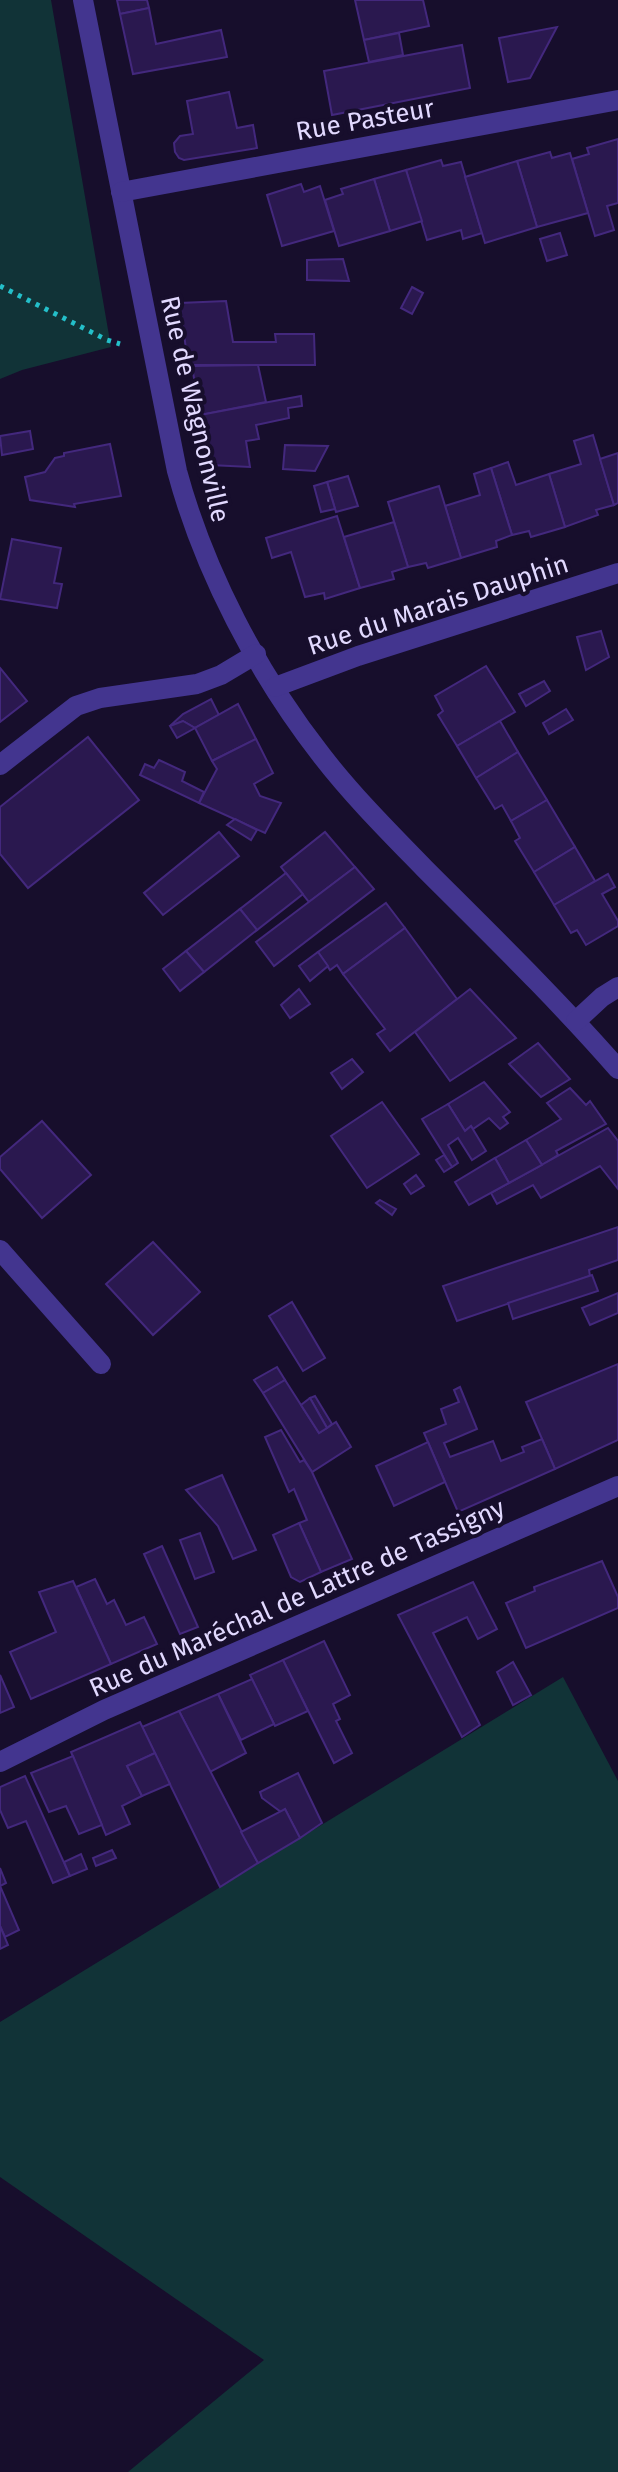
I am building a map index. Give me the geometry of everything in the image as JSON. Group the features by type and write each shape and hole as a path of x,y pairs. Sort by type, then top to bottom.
{"street":[{"name":"Rue de Wagnonville","path":"83,0 177,471 193,528 208,565 275,687 321,755 368,810 576,1021 618,1069"},
{"name":"Rue Pasteur","path":"121,192 618,100"},
{"name":"Rue du Marais Dauphin","path":"275,687 358,656 618,573"},
{"path":"0,765 76,706 100,698 197,684 221,675 256,654"},
{"path":"576,1021 618,987"},
{"path":"0,1250 101,1364"},
{"name":"Rue du Maréchal de Lattre de Tassigny","path":"0,1762 104,1710 618,1486"}],"path":[{"path":"0,286 107,340 152,353"}],"green space":[{"path":"0,0 51,0 111,347 22,370 0,379"},
{"path":"563,1677 618,1781 618,2472 128,2472 264,2360 0,2177 0,2022"}],"building":[{"path":"117,0 147,0 149,8 120,14"},
{"path":"355,0 423,0 429,26 364,40"},
{"path":"149,8 156,44 221,30 227,57 133,74 120,14"},
{"path":"557,27 530,78 508,82 499,38"},
{"path":"399,33 403,55 369,62 364,40"},
{"path":"462,45 470,88 332,115 324,71"},
{"path":"229,92 237,128 253,125 257,148 184,160 179,158 174,143 180,136 193,134 187,101"},
{"path":"618,139 618,203 607,206 614,230 595,236 572,159 589,154 587,148"},
{"path":"550,152 552,158 570,153 588,213 537,227 517,161"},
{"path":"441,160 443,166 461,162 482,233 463,239 461,230 427,240 406,170"},
{"path":"517,161 537,227 485,243 465,177"},
{"path":"406,170 422,221 390,231 374,179"},
{"path":"374,179 390,231 339,246 325,200 343,194 341,189"},
{"path":"301,184 304,192 320,186 334,231 282,246 267,195"},
{"path":"560,233 567,255 547,261 540,239"},
{"path":"343,259 349,281 307,280 307,260"},
{"path":"412,287 423,293 412,314 401,308"},
{"path":"226,301 233,342 276,342 275,334 314,334 315,365 188,365 180,303"},
{"path":"258,365 266,402 200,415 192,366"},
{"path":"301,396 302,406 288,408 289,418 256,425 259,439 246,441 250,467 210,465 200,415"},
{"path":"30,431 33,449 2,455 0,436"},
{"path":"593,435 614,505 596,510 598,515 565,527 549,474 581,464 574,441"},
{"path":"110,444 121,496 74,504 75,507 30,500 25,477 45,472 55,458 64,456 64,453"},
{"path":"285,445 328,446 315,471 283,469"},
{"path":"618,453 618,503 614,505 600,459"},
{"path":"508,462 516,485 549,474 565,527 531,537 529,531 512,535 491,468"},
{"path":"491,468 512,535 496,541 497,547 461,558 445,506 480,495 474,474"},
{"path":"348,476 358,506 336,512 327,482"},
{"path":"327,482 335,509 321,512 314,486"},
{"path":"439,486 461,558 428,568 426,563 408,567 388,502"},
{"path":"337,516 360,588 325,599 324,593 305,597 291,552 272,558 266,538"},
{"path":"394,522 408,567 392,572 394,579 360,588 344,537"},
{"path":"12,539 61,548 54,583 62,584 57,608 0,599"},
{"path":"601,631 609,657 586,670 577,637"},
{"path":"486,666 515,712 457,746 438,715 443,711 435,696"},
{"path":"0,668 27,701 0,722"},
{"path":"544,681 550,691 526,706 519,694"},
{"path":"211,699 219,715 195,728 183,721 170,726 183,714"},
{"path":"238,704 256,739 212,761 195,728"},
{"path":"566,709 573,720 549,734 543,723"},
{"path":"183,721 195,728 177,738 170,726"},
{"path":"500,721 518,752 476,778 457,746"},
{"path":"88,737 139,800 28,888 0,854 0,807"},
{"path":"256,739 273,773 254,784 260,796 281,803 265,833 199,803 217,769 212,761"},
{"path":"518,752 547,800 511,821 502,805 495,809 476,778"},
{"path":"159,760 185,772 182,781 204,792 199,803 140,775 145,764 154,768"},
{"path":"547,800 575,847 534,872 515,841 520,838 511,821"},
{"path":"235,819 257,830 251,840 227,825"},
{"path":"219,832 239,856 163,915 144,893"},
{"path":"325,832 355,867 309,902 281,867"},
{"path":"575,847 595,881 554,905 534,872"},
{"path":"355,867 374,889 274,966 256,942"},
{"path":"286,873 303,894 257,930 240,909"},
{"path":"608,874 615,887 602,894 618,926 586,945 577,930 571,933 554,905"},
{"path":"386,903 405,928 343,974 337,965 330,970 318,952"},
{"path":"240,909 257,930 204,972 186,951"},
{"path":"405,928 457,999 390,1051 377,1034 385,1029 343,974"},
{"path":"186,951 204,972 180,991 163,969"},
{"path":"318,952 328,966 310,981 299,966"},
{"path":"299,989 310,1004 290,1018 281,1005"},
{"path":"470,989 516,1038 450,1081 415,1032"},
{"path":"538,1043 570,1079 541,1097 509,1064"},
{"path":"352,1059 363,1072 342,1089 331,1073"},
{"path":"484,1082 510,1112 503,1117 508,1123 500,1129 489,1118 465,1131 448,1104"},
{"path":"570,1088 586,1105 590,1101 606,1124 556,1151 558,1155 542,1165 526,1140 561,1119 547,1103"},
{"path":"382,1102 419,1154 367,1188 331,1136"},
{"path":"448,1104 465,1131 471,1126 486,1151 472,1160 458,1138 448,1145 458,1163 452,1167 422,1119"},
{"path":"42,1121 91,1175 42,1218 0,1169 0,1157"},
{"path":"608,1128 618,1141 618,1189 600,1166 541,1198 533,1185 497,1204 491,1193"},
{"path":"526,1140 542,1165 509,1183 495,1158"},
{"path":"444,1155 452,1167 444,1172 436,1160"},
{"path":"495,1158 509,1183 469,1205 455,1182"},
{"path":"416,1175 424,1186 411,1194 404,1184"},
{"path":"380,1200 396,1209 392,1215 376,1203"},
{"path":"618,1227 618,1260 589,1270 590,1276 457,1321 443,1286"},
{"path":"153,1242 200,1292 153,1335 106,1284"},
{"path":"592,1275 598,1291 513,1319 508,1303"},
{"path":"618,1293 618,1313 590,1325 582,1308"},
{"path":"292,1302 325,1358 303,1371 269,1316"},
{"path":"618,1364 618,1440 555,1469 526,1402"},
{"path":"277,1367 285,1380 263,1393 254,1380"},
{"path":"285,1380 319,1433 336,1422 351,1447 312,1472 263,1393"},
{"path":"460,1387 477,1429 444,1443 450,1457 493,1441 501,1461 524,1452 522,1447 542,1439 555,1469 458,1512 424,1433 446,1424 441,1409 459,1402 454,1390"},
{"path":"315,1396 332,1424 327,1428 310,1398"},
{"path":"310,1398 327,1428 319,1433 301,1405"},
{"path":"281,1430 300,1462 304,1460 312,1472 352,1559 321,1572 299,1523 307,1520 294,1489 289,1492 265,1437"},
{"path":"428,1442 445,1482 394,1506 376,1466"},
{"path":"222,1475 256,1550 233,1559 218,1526 186,1490"},
{"path":"299,1523 321,1572 300,1582 291,1577 273,1535"},
{"path":"200,1533 214,1572 195,1579 180,1540"},
{"path":"162,1546 198,1627 180,1634 144,1554"},
{"path":"602,1561 618,1597 618,1608 526,1648 506,1603 535,1591 534,1587"},
{"path":"95,1579 107,1604 114,1600 126,1625 144,1617 157,1644 111,1664 76,1587"},
{"path":"73,1581 111,1664 31,1699 10,1652 56,1632 39,1592"},
{"path":"473,1582 497,1629 478,1639 467,1617 433,1633 480,1725 462,1737 398,1615"},
{"path":"324,1641 350,1695 333,1704 340,1719 336,1721 352,1753 334,1763 283,1660"},
{"path":"283,1660 308,1711 275,1726 250,1675"},
{"path":"513,1662 531,1695 513,1705 497,1672"},
{"path":"0,1675 14,1707 0,1713"},
{"path":"252,1679 274,1724 241,1740 218,1694"},
{"path":"218,1694 246,1753 210,1772 179,1711"},
{"path":"179,1711 258,1863 220,1887 142,1727"},
{"path":"140,1722 155,1753 127,1766 142,1796 122,1806 130,1824 106,1835 71,1752"},
{"path":"155,1753 170,1784 142,1796 127,1766"},
{"path":"73,1756 102,1825 79,1834 66,1806 49,1812 31,1773"},
{"path":"298,1773 322,1823 300,1838 285,1809 281,1812 262,1798 260,1792"},
{"path":"25,1776 70,1876 53,1883 26,1821 8,1828 0,1810 0,1787"},
{"path":"285,1809 300,1838 258,1863 241,1832"},
{"path":"112,1850 116,1858 96,1866 93,1858"},
{"path":"81,1854 87,1869 70,1876 64,1862"},
{"path":"0,1868 6,1883 0,1886"},
{"path":"0,1886 19,1930 5,1937 0,1926"},
{"path":"0,1926 8,1945 0,1949"}]}
